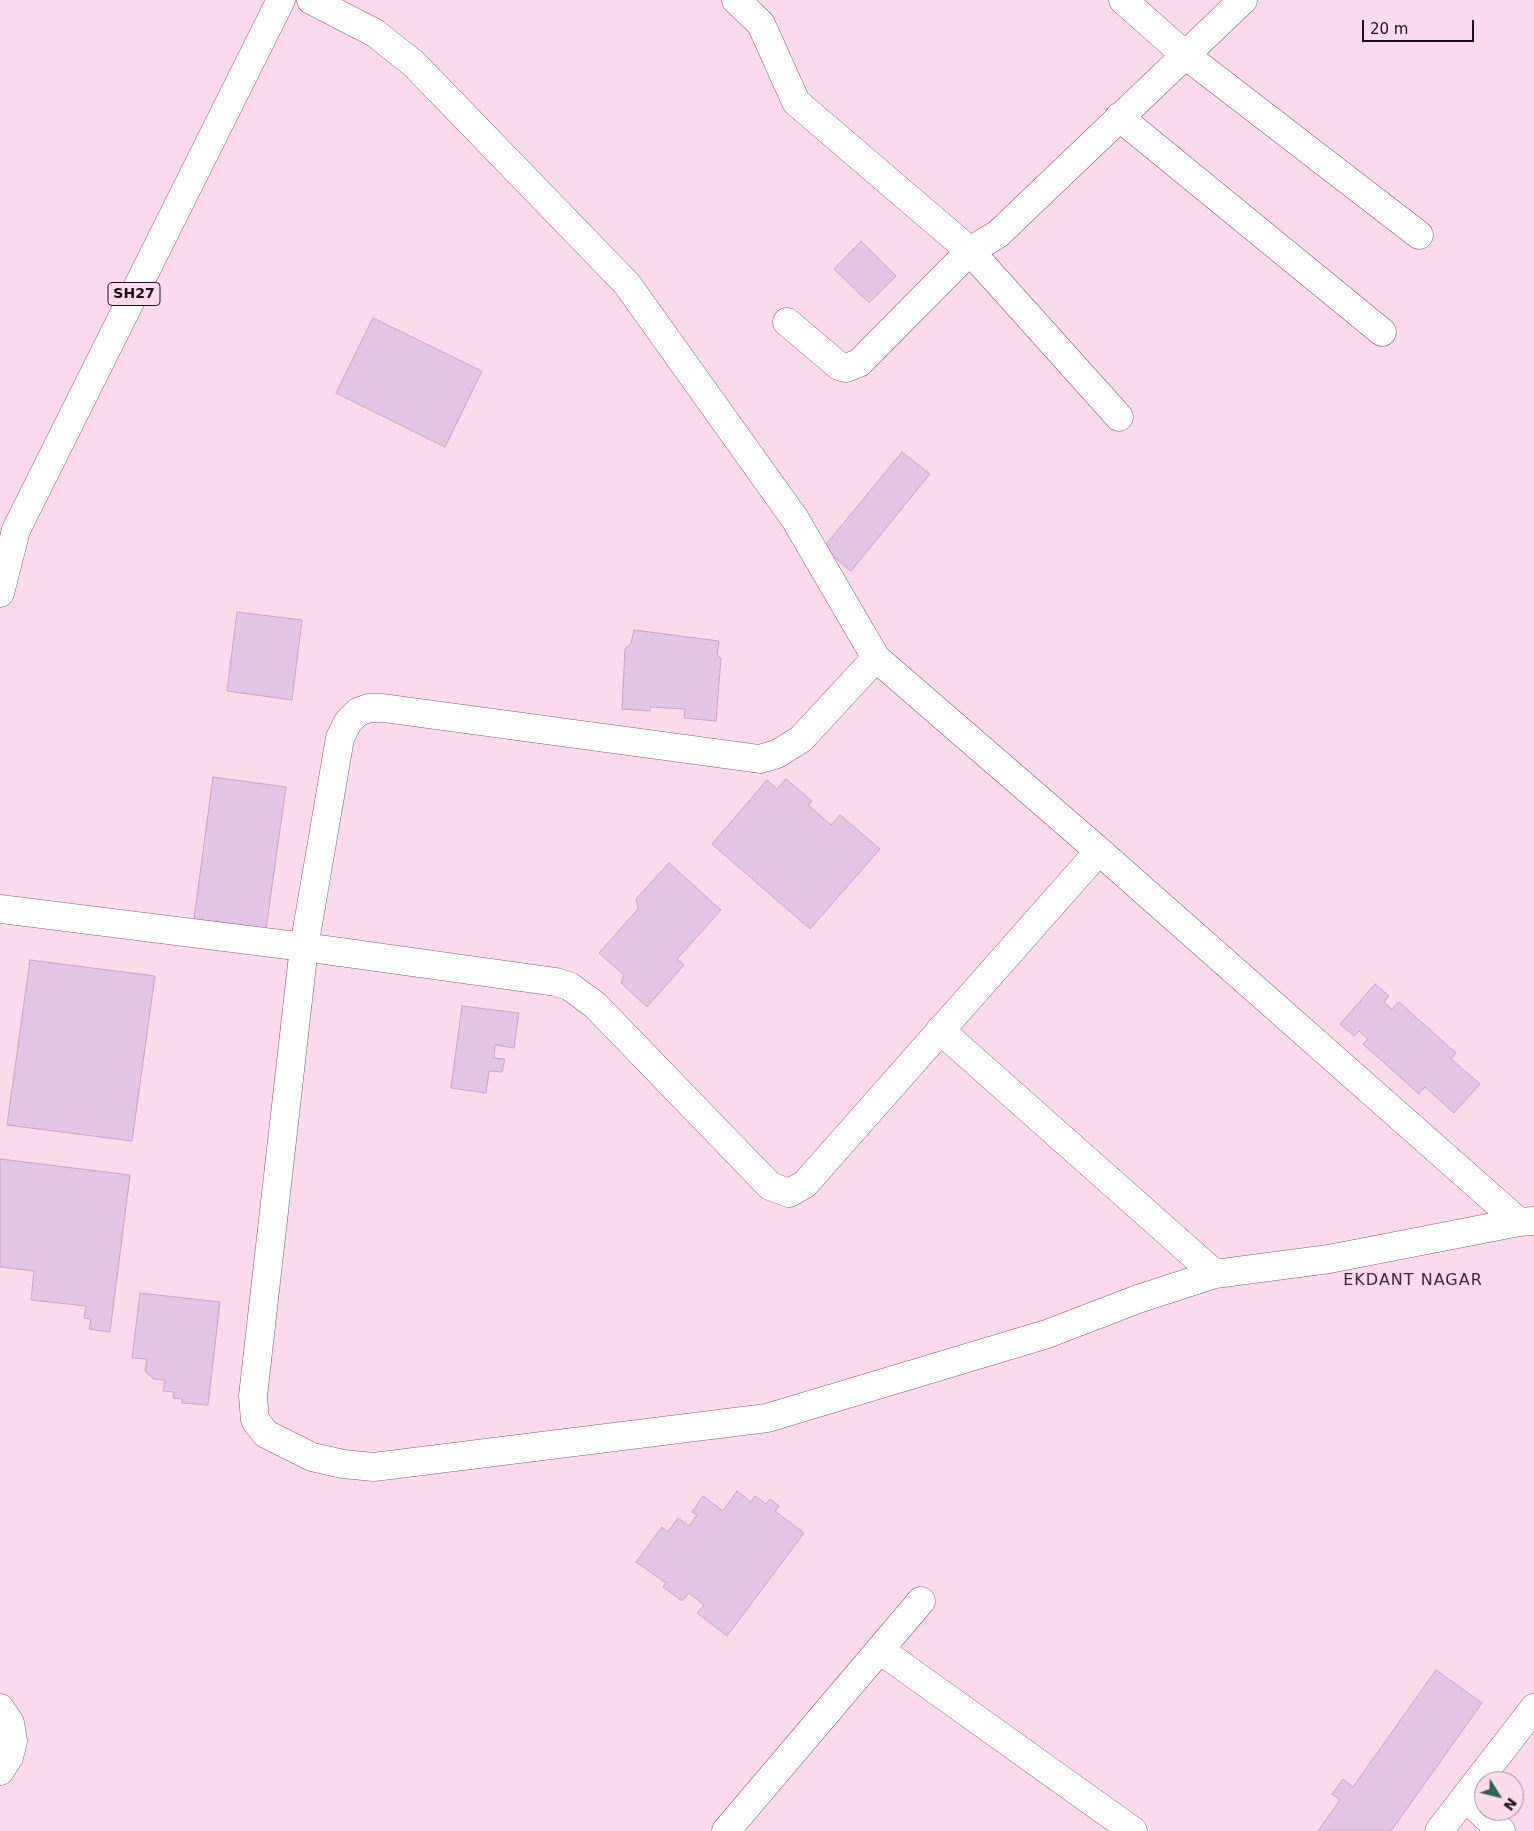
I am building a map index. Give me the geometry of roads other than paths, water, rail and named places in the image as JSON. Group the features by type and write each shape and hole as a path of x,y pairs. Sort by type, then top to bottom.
{"street":[{"name":"SH27","path":"0,593 16,530 281,0"},
{"path":"311,0 375,33 414,64 627,284 795,519 876,658 1526,1221"},
{"path":"736,0 761,24 796,102 970,251 1119,417"},
{"path":"1123,0 1184,54 1419,235"},
{"path":"787,322 832,362 846,368 858,362 970,251 998,234 1184,54 1243,0"},
{"path":"1119,117 1382,332"},
{"path":"876,658 801,739 777,754 760,759 383,708 368,708 358,712 348,722 340,738 304,947 253,1396 255,1420 266,1434 312,1457 343,1464 374,1467 767,1418 1046,1334 1138,1299 1215,1274 1329,1259 1526,1221"},
{"path":"0,908 304,947 556,982 569,986 595,1005 770,1186 789,1193 805,1184 1099,850"},
{"path":"940,1030 1215,1274"},
{"path":"737,1828 921,1601"},
{"path":"880,1650 1134,1831"},
{"path":"0,1708 10,1722 14,1741 9,1757 0,1771"},
{"path":"1439,1831 1534,1708"},
{"path":"1465,1797 1501,1831"}],"district":[{"name":"EKDANT NAGAR","path":"1413,1281"}]}
